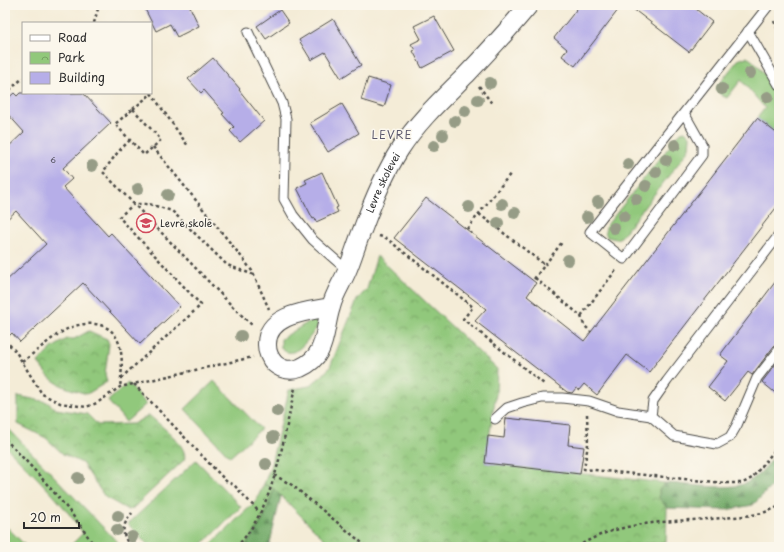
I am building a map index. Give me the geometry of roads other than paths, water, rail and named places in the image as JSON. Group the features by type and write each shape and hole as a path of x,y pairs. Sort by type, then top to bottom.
{"street":[{"name":"Levre skolevei","path":"331,306 302,312 281,320 271,329 267,338 269,356 275,364 286,370 296,370 309,364 318,355 327,330 331,306 348,271 362,229 386,173 401,148 428,114 481,59 529,5"}],"lane":[{"path":"684,113 702,145 702,155 624,259 590,232 769,5"},
{"path":"748,31 779,85"},
{"path":"248,32 282,103 286,119 284,199 293,215 312,240 348,271"},
{"path":"650,416 653,401 779,235"},
{"path":"495,419 507,408 522,403 542,398 562,398 588,401 618,411 650,416 674,436 717,444 730,437 737,425 757,378 779,350"}],"place":[{"name":"Levre skole","path":"146,223"}],"district":[{"name":"LEVRE","path":"392,135"}]}
